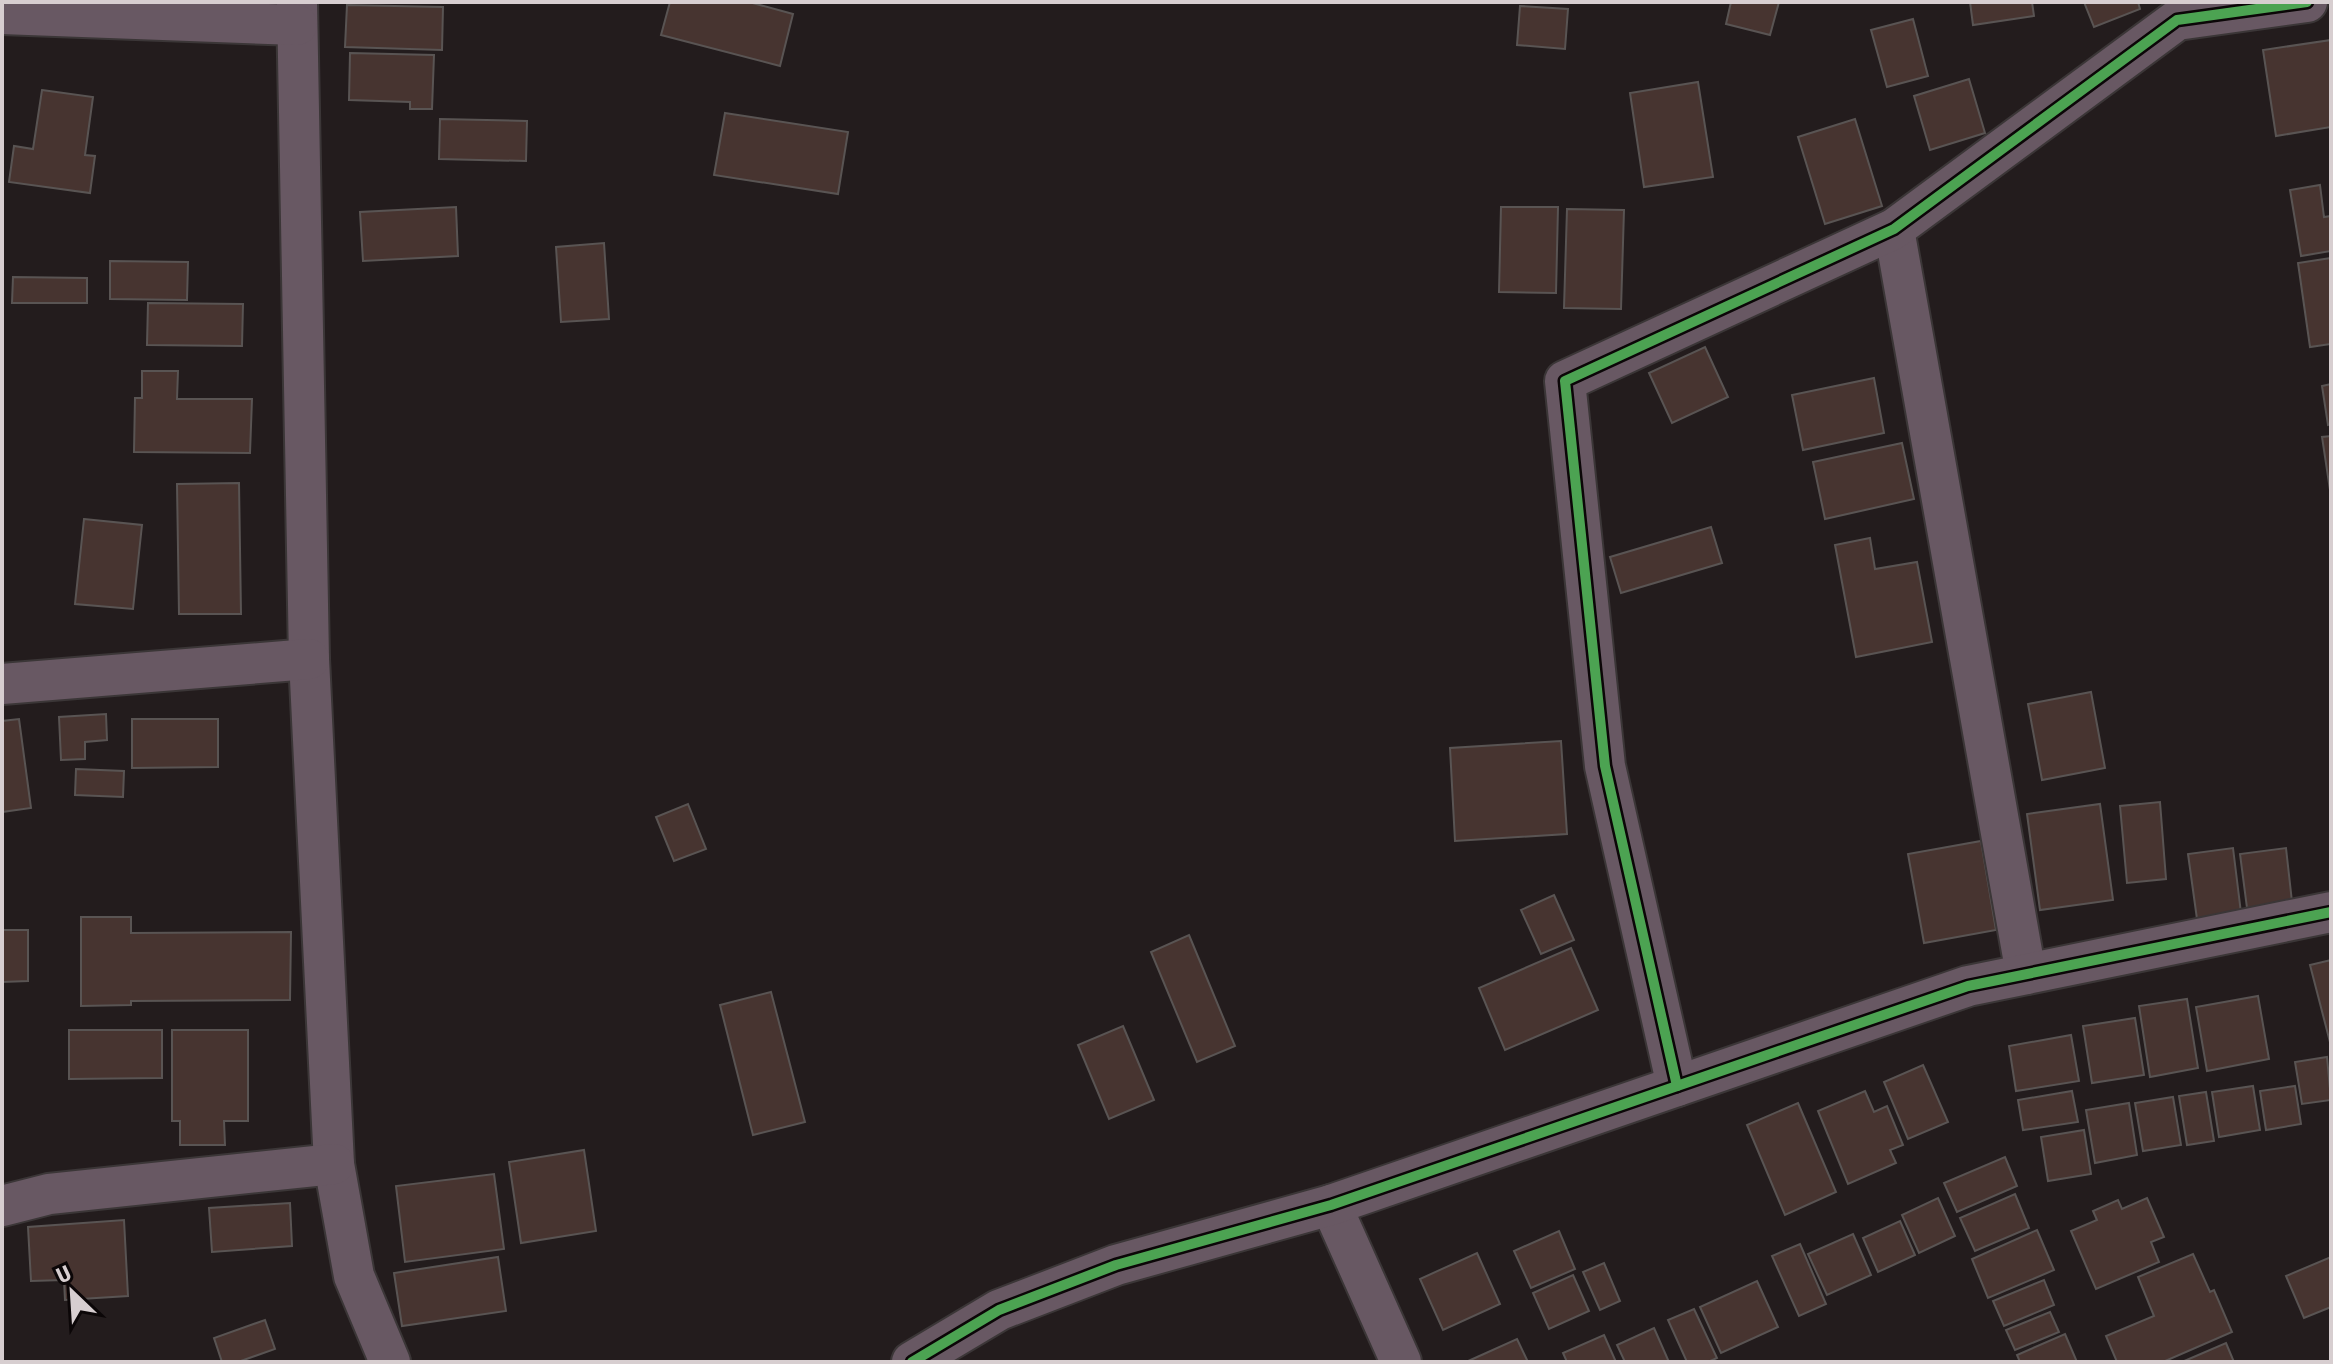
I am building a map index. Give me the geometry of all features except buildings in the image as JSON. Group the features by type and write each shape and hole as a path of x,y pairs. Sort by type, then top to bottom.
{"street":[{"path":"1677,1086 1605,766 1565,381 1894,229 2177,20 2307,2"},
{"path":"2,14 297,14 309,659 334,1164 354,1276 390,1362"},
{"path":"1894,229 2026,974"},
{"path":"2,684 309,659"},
{"path":"912,1362 999,1310 1116,1265 1331,1205 1968,986 2331,912"},
{"path":"2,1206 49,1194 334,1164"},
{"path":"1331,1205 1401,1362"}],"cycle path":[{"path":"1677,1086 1605,766 1565,381 1894,229 2177,20 2307,2"},
{"path":"912,1362 999,1310 1116,1265 1331,1205 1968,986 2331,912"}]}
